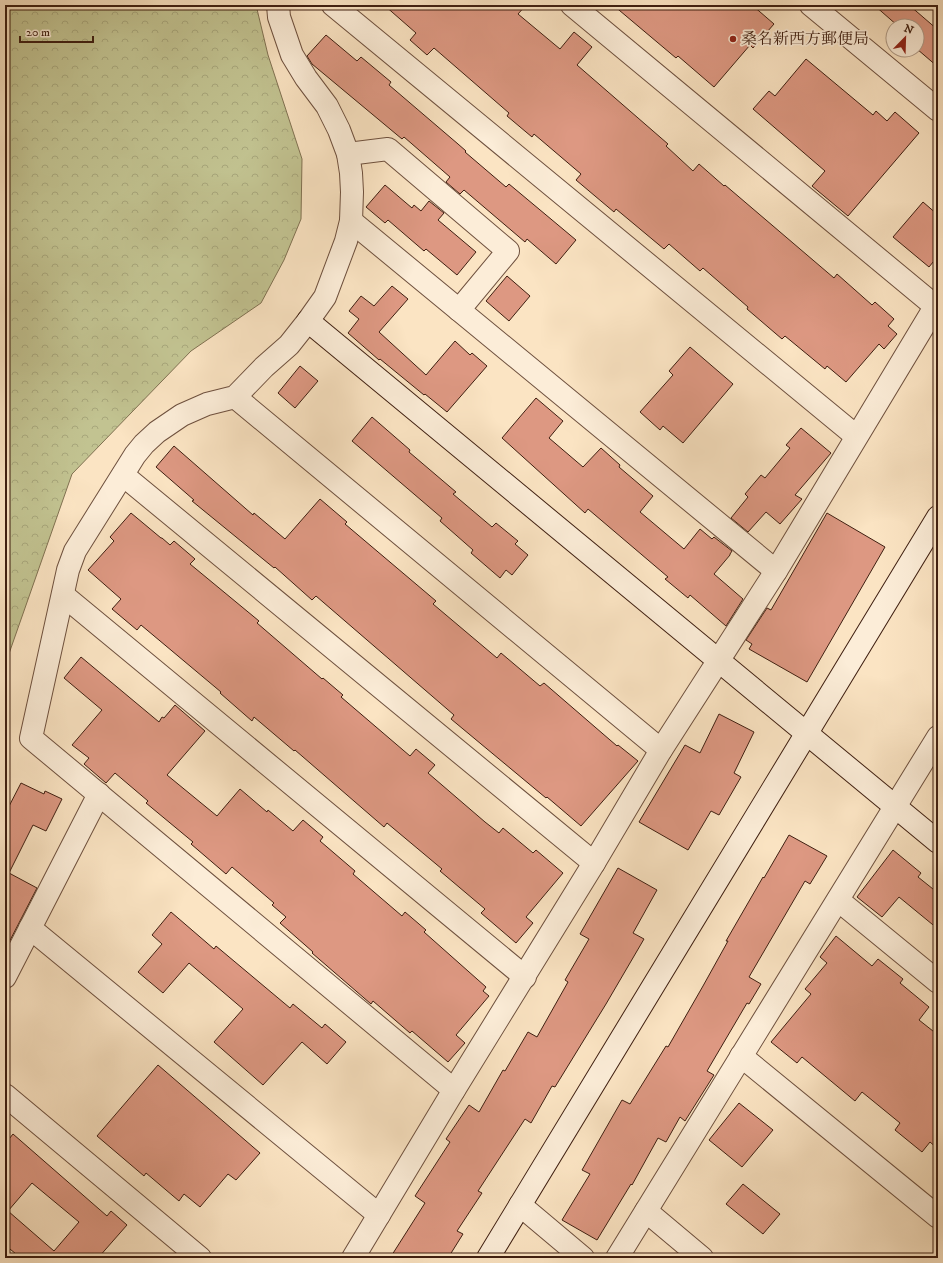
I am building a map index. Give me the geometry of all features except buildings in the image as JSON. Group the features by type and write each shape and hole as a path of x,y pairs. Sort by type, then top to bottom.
{"street":[{"path":"278,5 279,17 292,55 306,78 327,106 339,130 348,154 352,180 351,221 346,241 325,297 289,345 264,367 235,397 208,404 188,412 157,432 135,455 75,550 68,570 31,738 454,1090"},
{"path":"333,5 856,436"},
{"path":"353,1258 454,1090 525,977 661,750 776,571 856,436 937,304 572,5"},
{"path":"811,5 938,110"},
{"path":"348,154 388,149 508,251 459,310"},
{"path":"351,221 776,571"},
{"path":"308,321 938,842"},
{"path":"235,397 661,750"},
{"path":"123,474 594,863"},
{"path":"488,1258 938,518"},
{"path":"63,595 525,977"},
{"path":"617,1258 938,737"},
{"path":"5,977 99,794"},
{"path":"838,900 938,982"},
{"path":"30,928 379,1215"},
{"path":"741,1056 938,1217"},
{"path":"5,1095 200,1258"},
{"path":"520,1205 583,1258"},
{"path":"646,1211 702,1258"}],"green space":[{"path":"5,5 256,5 268,55 302,159 301,219 284,260 261,303 191,351 72,474 5,665"}],"place":[{"name":"桑名新西方郵便局","path":"733,39"}]}
